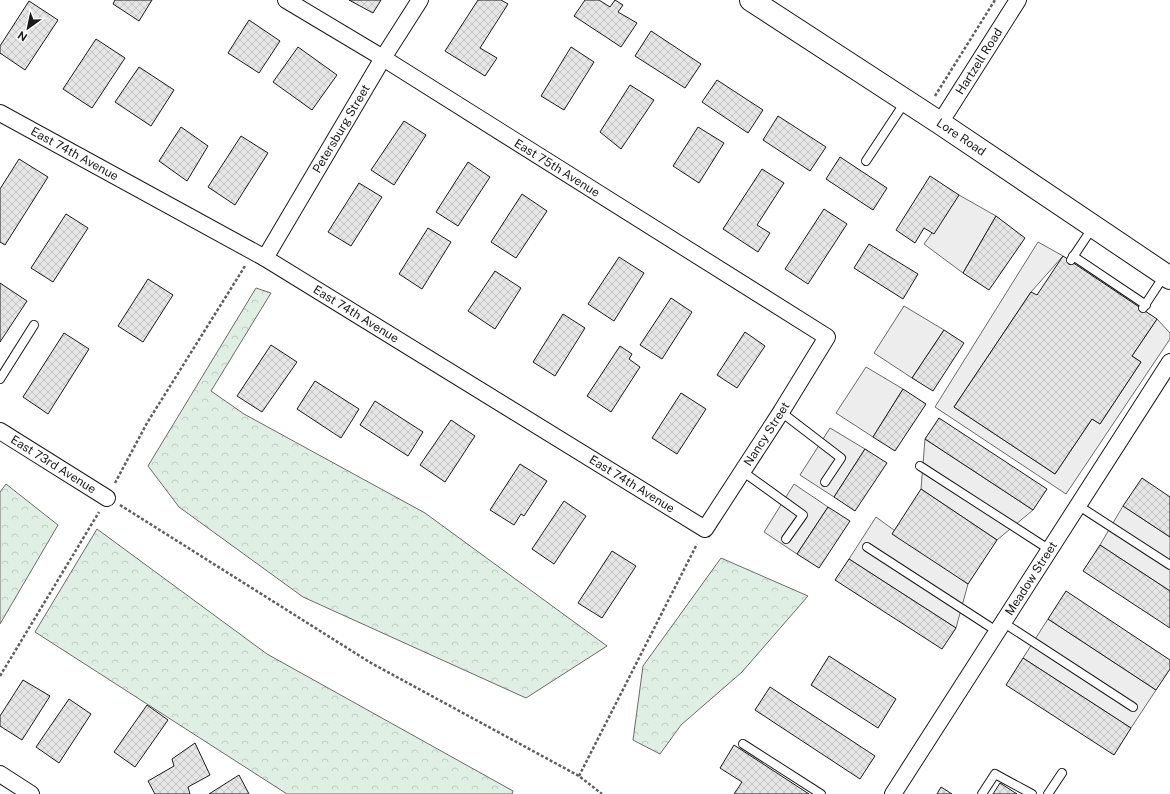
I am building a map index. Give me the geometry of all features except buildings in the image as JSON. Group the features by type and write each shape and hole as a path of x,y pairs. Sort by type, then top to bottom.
{"street":[{"name":"East 75th Avenue","path":"286,0 384,58 826,337"},
{"name":"Petersburg Street","path":"260,255 420,0"},
{"name":"Lore Road","path":"750,0 940,123 1168,276"},
{"name":"Hartzell Road","path":"940,123 1018,0"},
{"name":"East 74th Avenue","path":"0,113 260,255 705,529"},
{"name":"Nancy Street","path":"705,529 826,337"},
{"name":"Meadow Street","path":"893,794 1001,628 1170,362"},
{"name":"East 73rd Avenue","path":"0,431 108,498"},
{"path":"0,774 31,794"}],"lane":[{"path":"866,161 906,101"},
{"path":"1094,226 1072,259 1144,307 1168,276"},
{"path":"0,379 34,325"},
{"path":"780,412 841,458 825,482"},
{"path":"920,466 1050,550"},
{"path":"742,471 803,515 786,539"},
{"path":"1079,506 1170,565"},
{"path":"867,547 1133,707"},
{"path":"743,744 821,794"},
{"path":"1048,794 1062,773"},
{"path":"982,794 995,774 1032,794"}],"path":[{"path":"935,97 996,0"},
{"path":"0,676 108,498 146,423 260,255"},
{"path":"108,498 371,663 579,776 602,794"},
{"path":"579,776 705,529"}],"green space":[{"path":"256,288 271,293 211,391 244,414 425,513 607,646 526,698 303,597 179,507 148,466"},
{"path":"6,484 58,525 0,624 0,492"},
{"path":"97,529 267,654 513,791 512,794 287,794 35,632"},
{"path":"721,558 808,596 742,672 681,725 660,754 633,740 643,666"}],"shaded area":[{"path":"959,195 996,216 963,273 924,244"},
{"path":"1038,242 1063,256 1031,292 954,407 1055,474 1092,419 1100,424 1141,362 1132,356 1157,319 1170,333 1170,339 1066,494 935,407"},
{"path":"904,306 944,330 912,378 874,353"},
{"path":"866,367 903,389 873,437 836,413"},
{"path":"830,428 865,449 834,497 800,475"},
{"path":"925,439 1033,510 997,540 921,489"},
{"path":"794,484 828,507 797,554 764,532"},
{"path":"1123,506 1170,537 1170,591 1100,545"},
{"path":"876,517 968,584 956,628 849,559"},
{"path":"1048,619 1156,690 1131,728 1023,658"}]}
